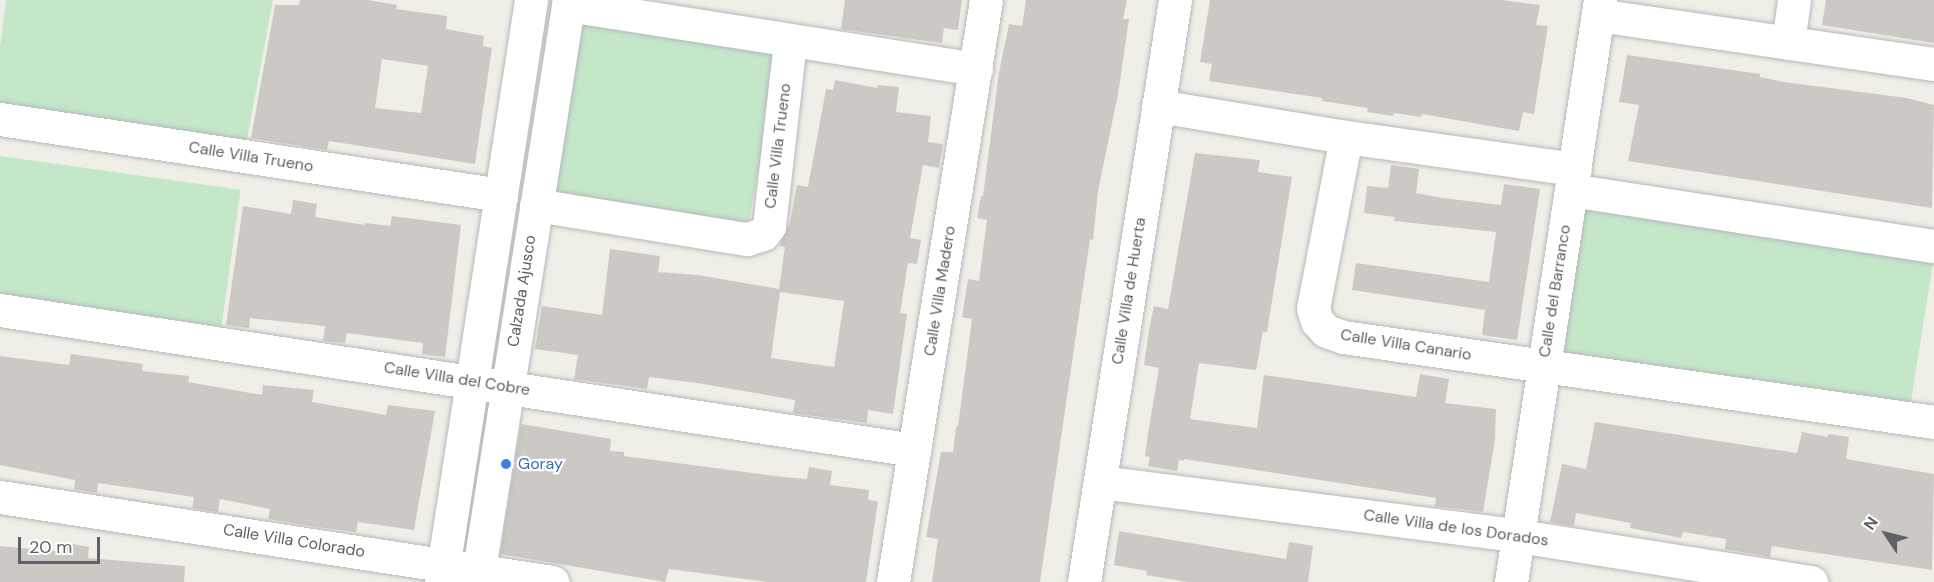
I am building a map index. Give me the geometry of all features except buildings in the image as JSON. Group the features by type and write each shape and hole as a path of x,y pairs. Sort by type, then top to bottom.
{"street":[{"name":"Calle Villa Madero","path":"893,582 986,0"},
{"name":"Calle Villa de Huerta","path":"1084,582 1174,0"},
{"path":"1788,43 1794,0"},
{"path":"443,573 508,148 526,1"},
{"path":"568,2 790,42 976,69"},
{"name":"Calzada Ajusco","path":"478,577 568,2"},
{"path":"1599,8 1788,43 1934,64"},
{"name":"Calle del Barranco","path":"1511,582 1599,8"},
{"name":"Calle Villa Trueno","path":"536,205 747,239 763,234 769,226 790,42"},
{"path":"1158,106 1346,137 1934,246"},
{"name":"Calle Villa Trueno","path":"0,118 501,195"},
{"name":"Calle Villa Canario","path":"1346,137 1312,308 1317,321 1326,331 1343,337 1934,422"},
{"path":"508,148 545,151"},
{"name":"Calle Villa del Cobre","path":"0,310 473,380 914,450"},
{"name":"Calle Villa de los Dorados","path":"1100,482 1519,536 1811,582"},
{"name":"Calle Villa Colorado","path":"0,497 443,573 552,582"}],"green space":[{"path":"6,0 273,0 245,150 0,110 0,47"},
{"path":"577,17 779,53 747,234 545,198"},
{"path":"0,156 241,190 221,326 0,295"},
{"path":"1584,203 1934,258 1908,418 1559,363"}],"place":[{"name":"Goray","path":"506,464"}]}
